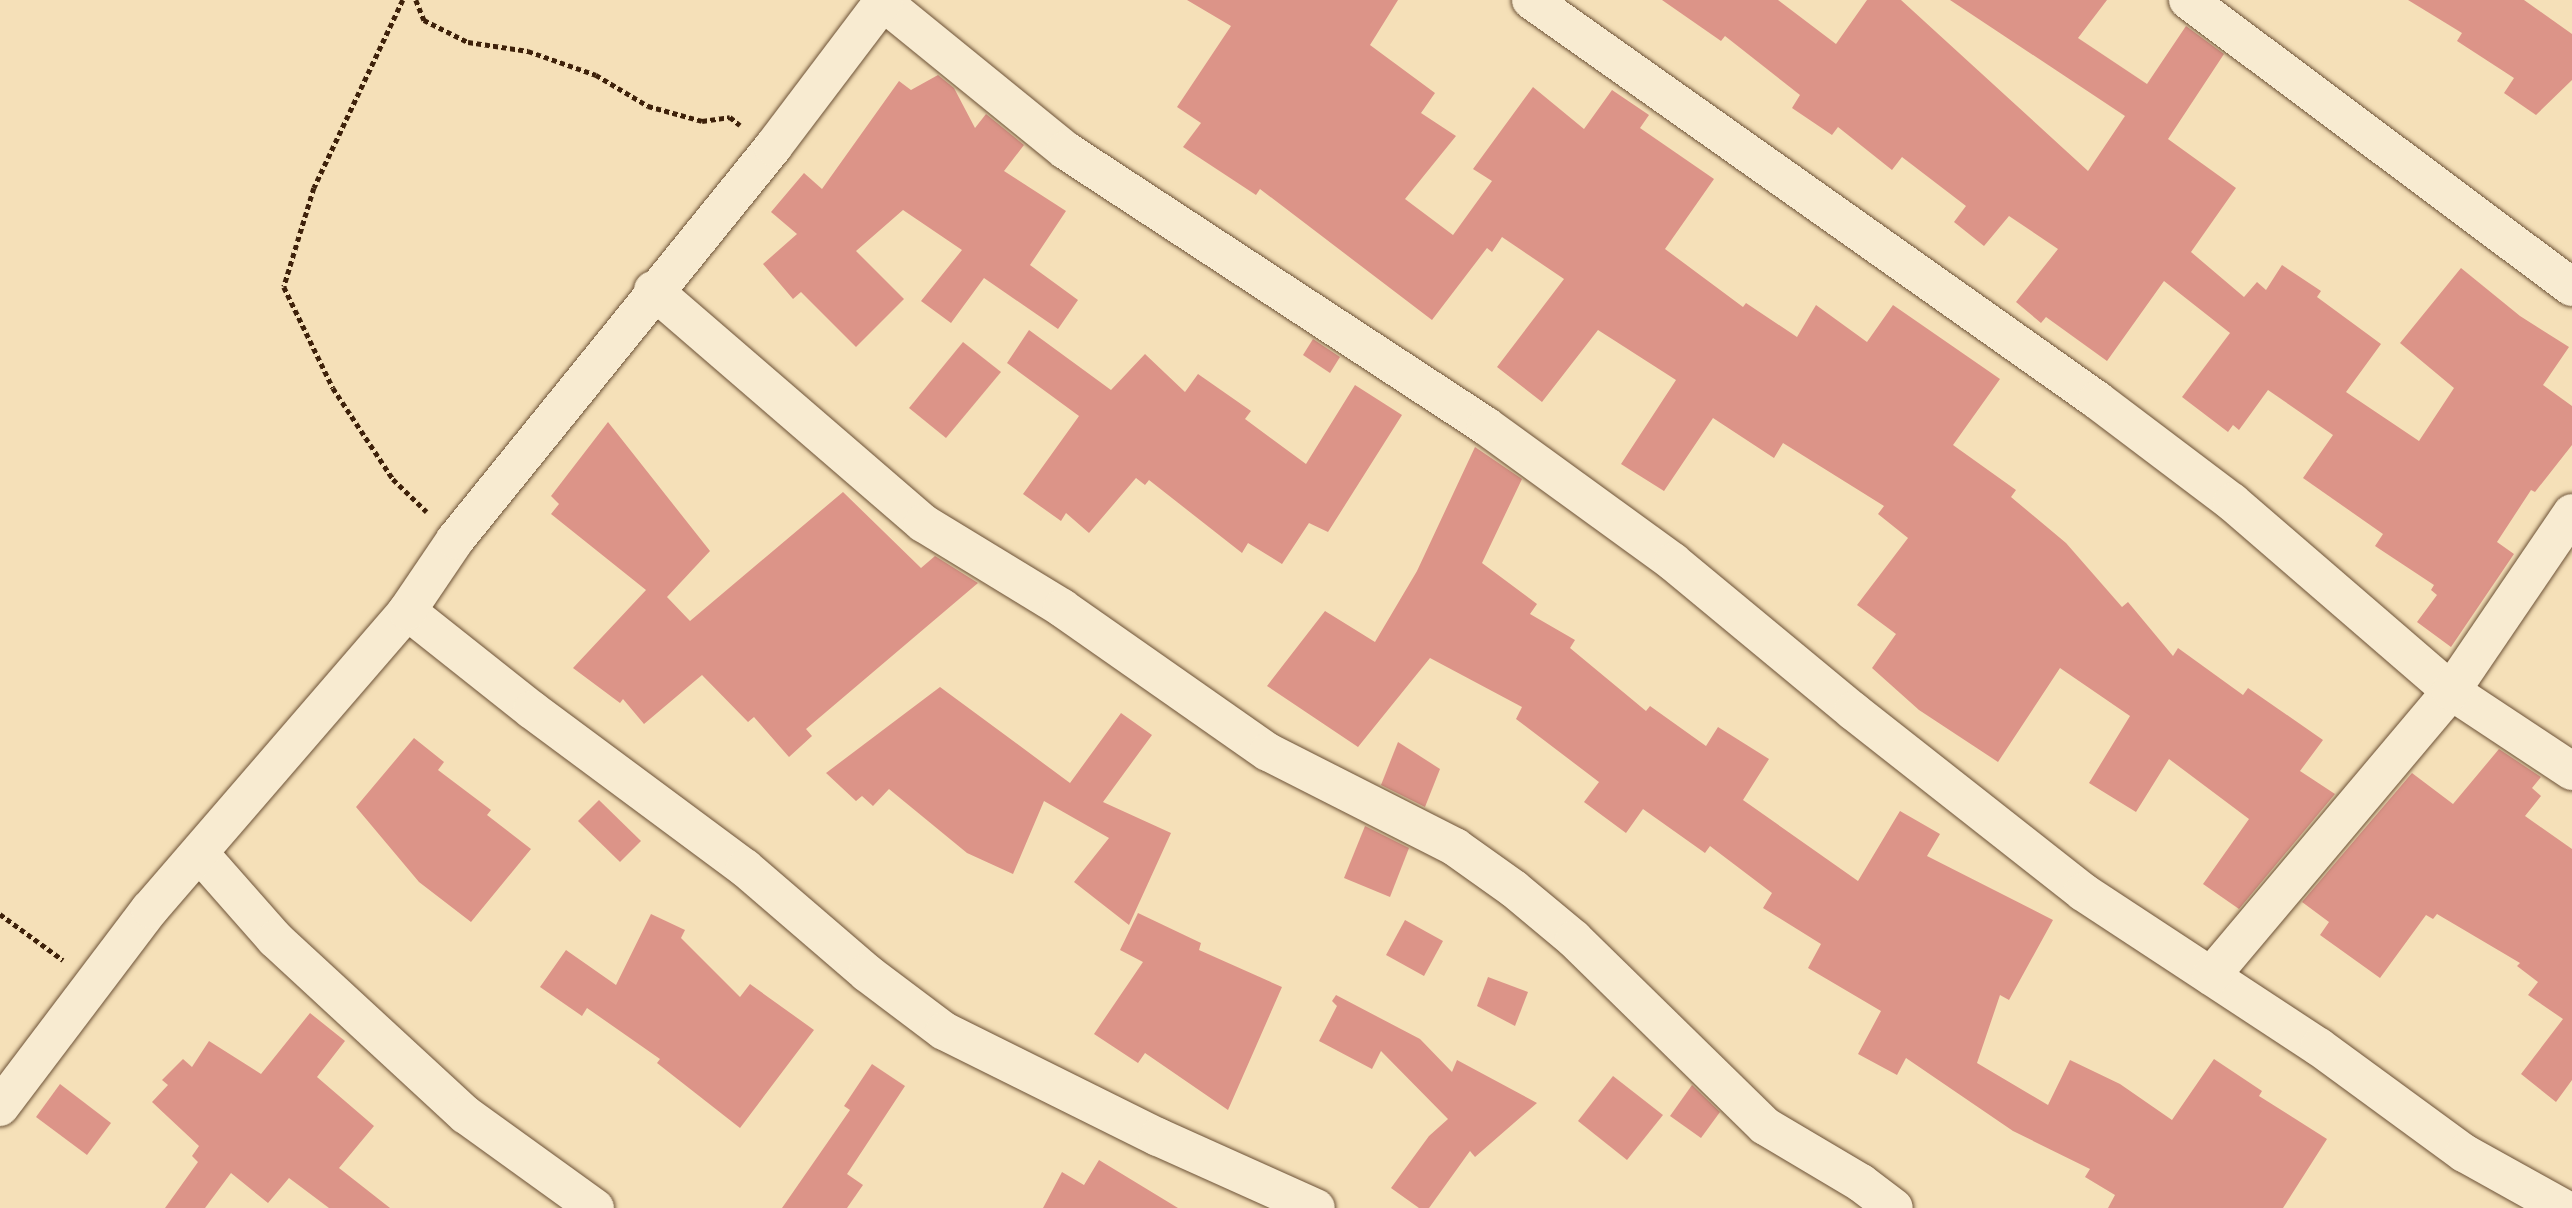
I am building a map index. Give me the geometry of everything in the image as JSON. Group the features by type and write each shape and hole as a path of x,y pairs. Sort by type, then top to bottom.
{"street":[{"path":"1531,0 2097,400 2232,502 2452,691 2572,771"},
{"path":"2188,0 2572,287"},
{"path":"0,1107 150,909 201,855 407,611 455,540 545,432 653,290 773,147 884,1 1065,150 1486,426 1673,562 1853,711 2083,892 2319,1047 2464,1153 2563,1208"},
{"path":"653,290 923,523 1062,608 1268,752 1455,848 1514,889 1574,939 1765,1126 1861,1183 1894,1208"},
{"path":"2211,976 2452,691 2572,513"},
{"path":"407,611 532,710 746,868 867,973 943,1031 1158,1137 1316,1208"},
{"path":"201,855 275,939 466,1115 596,1208"}],"path":[{"path":"403,0 314,188 284,287 333,388 393,479 455,540"},
{"path":"416,0 424,20 468,42 528,51 585,71 648,106 702,121 730,117 773,147"},
{"path":"0,914 95,983"}],"building":[{"path":"1187,0 1398,0 1370,45 1435,93 1421,113 1456,136 1405,199 1453,235 1492,181 1473,169 1533,87 1584,129 1612,90 1649,115 1640,128 1714,179 1665,249 1743,307 1746,303 1797,337 1816,305 1867,342 1893,305 2000,379 1953,445 2016,490 2011,497 2066,543 2122,607 2128,602 2173,656 2178,648 2243,695 2248,688 2323,740 2300,771 2335,794 2239,909 2203,884 2249,819 2169,759 2136,812 2089,783 2130,716 2060,668 1998,762 1919,710 1872,668 1896,634 1857,605 1908,538 1878,514 1884,506 1783,443 1774,458 1713,418 1664,491 1621,464 1676,380 1598,330 1542,402 1497,367 1564,279 1502,237 1492,252 1487,248 1432,320 1260,189 1256,195 1183,147 1201,123 1177,107 1231,26"},
{"path":"1662,0 1778,0 1836,44 1867,0 1901,0 2088,171 2125,116 1950,0 2107,0 2078,38 2147,84 2186,26 2224,54 2168,139 2236,188 2191,252 2244,297 2257,282 2266,290 2282,265 2321,291 2317,297 2381,344 2346,392 2419,441 2454,388 2400,343 2461,268 2520,316 2569,347 2543,385 2572,406 2572,445 2535,492 2531,490 2497,542 2514,554 2451,647 2417,622 2437,595 2431,590 2434,585 2375,546 2383,534 2303,478 2333,435 2268,390 2239,430 2233,425 2228,432 2182,397 2230,333 2164,281 2107,361 2046,317 2041,323 2016,302 2058,249 2009,216 1984,246 1954,222 1966,206 1902,157 1892,170 1838,127 1832,135 1792,108 1800,95 1725,36 1721,41"},
{"path":"2408,0 2524,0 2572,34 2572,80 2536,115 2504,93 2514,78 2457,41 2462,33"},
{"path":"938,75 954,88 975,128 986,114 1024,145 1004,171 1066,211 1030,265 1078,300 1058,329 984,278 951,323 921,301 962,250 903,210 856,251 904,299 856,347 801,292 793,299 763,264 797,234 771,212 804,173 822,189 899,81 911,90"},
{"path":"1029,330 1111,390 1145,354 1185,392 1198,374 1251,411 1245,419 1306,464 1355,385 1402,415 1328,532 1309,523 1282,564 1248,543 1242,553 1149,480 1145,485 1136,478 1089,533 1066,513 1061,521 1023,494 1079,416 1007,363"},
{"path":"1313,339 1340,357 1330,373 1303,355"},
{"path":"963,342 1001,372 946,438 909,408"},
{"path":"608,422 710,551 667,597 690,621 843,492 921,568 935,556 978,583 806,729 812,736 789,757 754,717 748,722 702,675 644,724 623,699 620,703 573,668 646,590 551,514 559,504 551,496"},
{"path":"1475,447 1522,479 1482,563 1537,604 1530,614 1575,640 1570,648 1646,711 1650,706 1706,746 1718,727 1769,759 1743,800 1858,881 1900,811 1940,834 1927,856 2053,920 2009,1000 2000,995 1977,1063 2048,1105 2070,1060 2120,1084 2172,1120 2214,1059 2262,1091 2259,1096 2327,1139 2283,1208 2108,1208 2115,1195 2085,1177 2090,1169 2013,1131 1906,1058 1897,1075 1858,1054 1881,1011 1808,968 1821,944 1763,908 1772,893 1710,846 1705,853 1643,809 1626,833 1584,802 1599,782 1516,719 1522,707 1430,658 1358,747 1267,686 1325,611 1375,642 1417,571"},
{"path":"940,687 1070,783 1121,713 1152,735 1103,802 1171,833 1129,925 1074,882 1109,838 1044,801 1013,874 967,853 889,789 873,806 862,796 856,801 826,773"},
{"path":"414,738 444,762 438,770 491,810 487,815 531,849 471,922 419,882 356,807"},
{"path":"1398,742 1440,769 1425,807 1381,785"},
{"path":"2499,749 2541,777 2532,788 2541,796 2525,816 2572,849 2572,1080 2556,1102 2521,1074 2563,1019 2528,995 2538,982 2517,966 2520,963 2437,914 2433,919 2426,915 2380,978 2320,935 2329,922 2302,902 2412,773 2453,804"},
{"path":"599,800 641,841 620,862 578,821"},
{"path":"1365,826 1409,848 1390,897 1344,878"},
{"path":"1138,913 1201,943 1199,950 1282,987 1228,1110 1145,1053 1138,1063 1094,1034 1143,962 1120,950"},
{"path":"651,914 685,930 681,938 740,997 750,984 814,1030 740,1128 657,1063 660,1059 587,1008 582,1016 540,987 566,950 616,985"},
{"path":"1405,920 1443,941 1424,976 1386,955"},
{"path":"1488,977 1528,992 1515,1026 1477,1006"},
{"path":"1336,995 1420,1039 1452,1072 1457,1060 1537,1103 1475,1157 1470,1151 1429,1208 1419,1208 1391,1188 1429,1136 1448,1119 1381,1051 1372,1069 1319,1041 1337,1006 1332,1001"},
{"path":"310,1013 345,1041 317,1077 374,1126 339,1168 390,1208 329,1208 289,1178 268,1203 231,1173 205,1208 165,1208 198,1162 192,1156 199,1146 152,1102 168,1085 162,1080 183,1059 192,1067 209,1041 261,1074"},
{"path":"872,1064 905,1086 847,1174 863,1185 847,1208 782,1208 850,1110 844,1106"},
{"path":"1613,1076 1663,1115 1627,1160 1578,1121"},
{"path":"60,1084 111,1123 87,1155 36,1117"},
{"path":"1692,1085 1720,1112 1701,1138 1670,1116"},
{"path":"1099,1160 1178,1208 1043,1208 1062,1172 1084,1185"}]}
